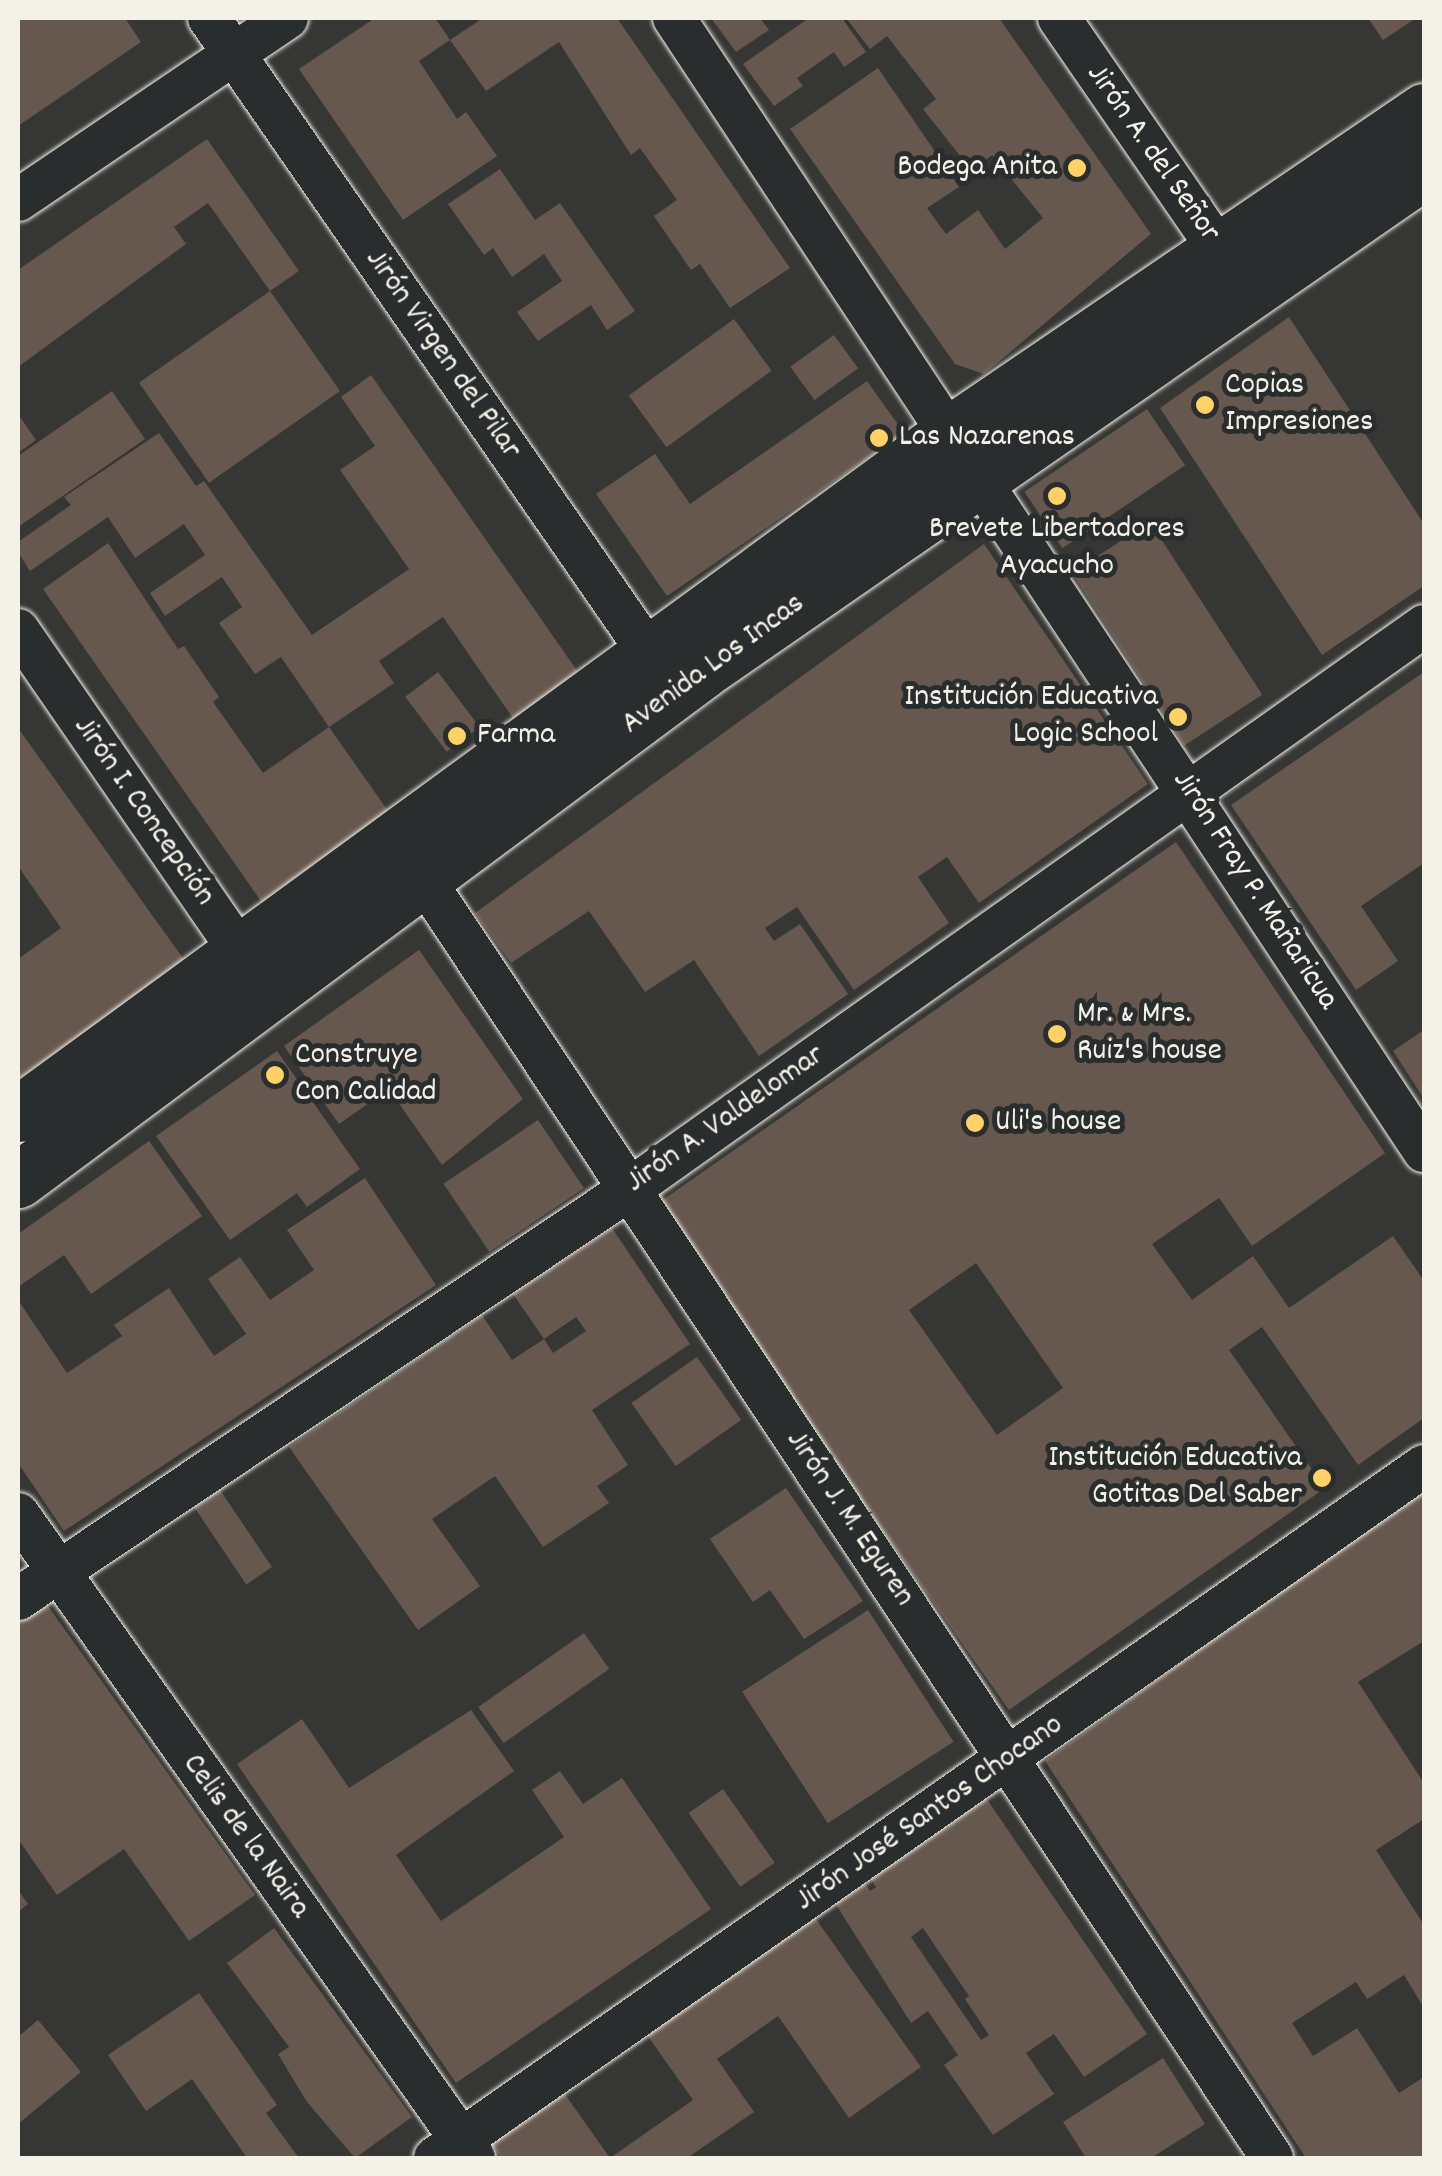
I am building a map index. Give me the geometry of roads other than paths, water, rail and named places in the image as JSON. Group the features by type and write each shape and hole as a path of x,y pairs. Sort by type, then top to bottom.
{"street":[{"name":"Jirón Virgen del Pilar","path":"209,18 662,672"},
{"path":"18,200 286,18"},
{"name":"Jirón Fray P. Mañaricua","path":"674,18 966,453 1424,1151"},
{"name":"Jirón A. del Señor","path":"1059,18 1232,269"},
{"name":"Avenida Los Incas","path":"18,1180 254,973 966,453 1232,269 1424,111"},
{"name":"Avenida Los Incas","path":"1232,269 1424,171"},
{"name":"Jirón A. Valdelomar","path":"18,1600 627,1191 1424,626"},
{"name":"Jirón I. Concepción","path":"18,630 254,973"},
{"name":"Avenida Los Incas","path":"18,1114 254,973 425,881 662,672"},
{"name":"Jirón J. M. Eguren","path":"425,881 627,1191 1011,1758 1272,2158"},
{"name":"Jirón José Santos Chocano","path":"457,2152 1424,1466"},
{"name":"Celis de la Naira","path":"18,1514 457,2152"}],"place":[{"name":"Bodega Anita","path":"1077,168"},
{"name":"Copias Impresiones","path":"1205,405"},
{"name":"Las Nazarenas","path":"879,438"},
{"name":"Brevete Libertadores Ayacucho","path":"1057,496"},
{"name":"Institución Educativa Logic School","path":"1178,717"},
{"name":"Farma","path":"457,736"},
{"name":"Mr. & Mrs. Ruiz's house","path":"1057,1034"},
{"name":"Construye Con Calidad","path":"275,1075"},
{"name":"Uli's house","path":"975,1123"},
{"name":"Institución Educativa Gotitas Del Saber","path":"1322,1478"}]}
